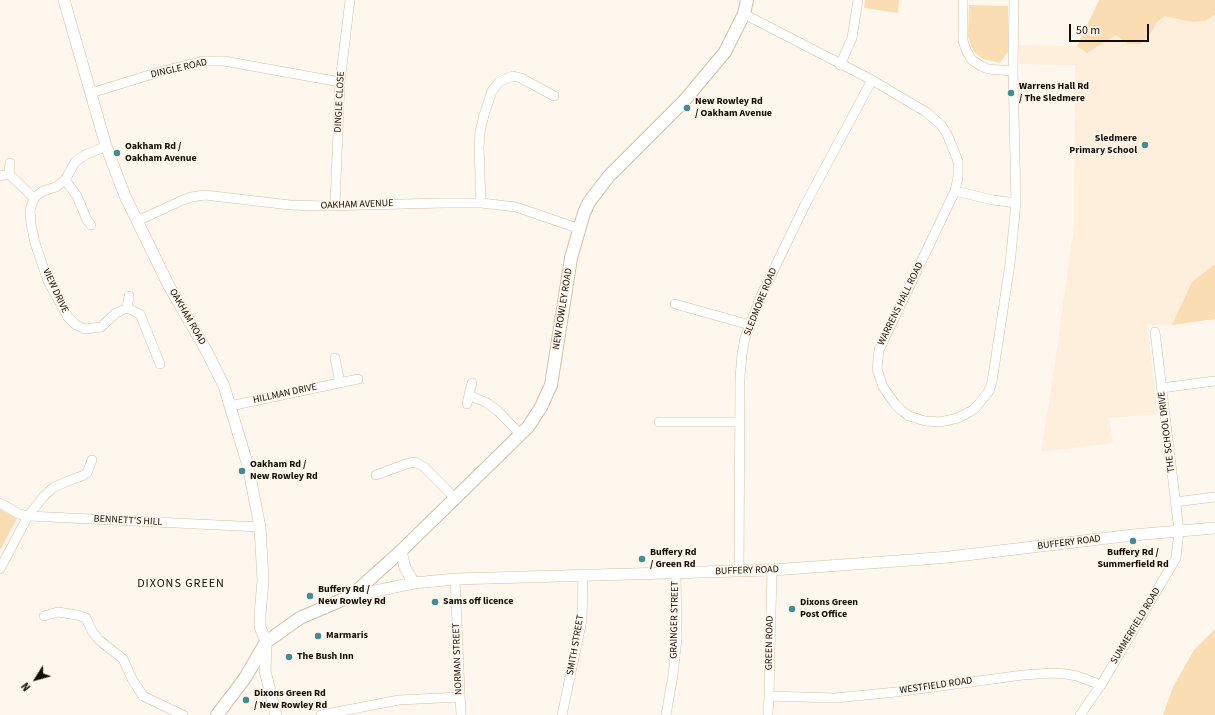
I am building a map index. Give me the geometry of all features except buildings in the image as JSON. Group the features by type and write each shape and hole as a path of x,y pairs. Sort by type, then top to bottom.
{"main road":[{"name":"NEW ROWLEY ROAD","path":"351,596 401,551 520,434 528,426 541,407 551,385 571,258 587,208 609,176 684,101 725,52 744,14 747,0"},
{"name":"BUFFERY ROAD","path":"266,642 300,618 351,596"},
{"path":"218,715 245,678 266,642"}],"street":[{"name":"OAKHAM ROAD","path":"64,0 106,146 125,196 169,286 217,370 224,386 248,466 260,527 263,580 260,628 266,642 265,671 276,715"},
{"name":"DINGLE CLOSE","path":"335,205 340,82 350,0"},
{"path":"840,65 852,38 858,0"},
{"path":"963,0 963,42 966,52 972,60 988,69 1013,71"},
{"name":"WARRENS HALL ROAD","path":"744,14 840,65 872,80 926,112 941,125 947,134 958,161 958,177 955,191 879,350 878,355 878,369 883,387 889,397 901,410 909,416 925,421 947,421 965,415 978,406 989,391 992,382 1010,264 1016,203 1013,71 1014,0"},
{"name":"DINGLE ROAD","path":"91,93 159,72 203,61 224,61 340,82"},
{"path":"481,203 479,148 480,132 492,91 499,82 513,76 521,78 554,96"},
{"name":"SLEDMORE ROAD","path":"739,570 740,378 745,338 760,296 805,205 872,80"},
{"path":"10,163 4,175 34,198 43,192 56,187 65,180 75,162 85,155 106,146"},
{"path":"65,180 77,196 87,220 91,225"},
{"path":"955,191 993,200 1016,203"},
{"name":"OAKHAM AVENUE","path":"137,221 183,200 205,195 290,204 325,206 481,203 516,207 580,229"},
{"name":"VIEW DRIVE","path":"34,198 30,210 35,244 48,281 68,317 76,325 85,329 94,329 101,327 116,313 127,308"},
{"path":"129,296 127,308 140,314 160,364"},
{"path":"675,304 750,325"},
{"name":"THE SCHOOL DRIVE","path":"1155,332 1179,531"},
{"path":"335,358 340,383"},
{"name":"HILLMAN DRIVE","path":"230,406 358,379"},
{"path":"1161,388 1215,381"},
{"path":"467,404 472,383"},
{"path":"469,395 487,403 498,411 520,434"},
{"path":"659,422 740,422"},
{"path":"0,569 28,516 44,496 54,487 87,473 92,460"},
{"path":"376,475 414,462 424,467 455,498"},
{"path":"1175,502 1215,497"},
{"name":"BENNETT'S HILL","path":"0,503 20,514 28,516 260,527"},
{"name":"BUFFERY ROAD","path":"351,596 414,583 455,579 772,570 949,557 1133,535 1215,528"},
{"name":"SUMMERFIELD ROAD","path":"1080,715 1101,685 1176,558 1179,531"},
{"path":"401,551 405,568 414,583"},
{"name":"GREEN ROAD","path":"768,715 772,570"},
{"name":"GRAINGER STREET","path":"666,715 673,676 677,639 676,573"},
{"name":"SMITH STREET","path":"562,715 582,620 583,575"},
{"name":"NORMAN STREET","path":"455,579 461,715"},
{"path":"44,616 58,612 86,618 92,631 99,640 123,659 132,679 143,696 182,715"},
{"name":"WESTFIELD ROAD","path":"769,696 835,698 896,692 1009,676 1053,673 1077,676 1101,685"},
{"path":"321,715 399,700 460,697"}],"shaded area":[{"path":"865,0 899,0 898,13 864,8"},
{"path":"1099,0 1215,0 1215,15 1205,21 1192,22 1165,16 1157,22 1149,36 1140,44 1128,44 1116,35 1087,53 1077,46"},
{"name":"Sledmere Primary School","path":"1174,0 1215,0 1215,319 1172,325 1147,325 1158,414 1109,418 1113,443 1041,452 1074,226 1075,65 1019,64 1019,45 1077,46 1080,48"},
{"path":"969,5 1008,6 1008,52 1000,63 983,59 973,51 968,36"},
{"path":"1215,264 1215,319 1172,325 1192,282"},
{"path":"0,509 17,519 0,550"},
{"path":"1215,629 1215,715 1163,715 1173,687 1194,650"}],"place":[{"name":"Warrens Hall Rd / The Sledmere","path":"1011,93"},
{"name":"New Rowley Rd / Oakham Avenue","path":"687,108"},
{"name":"Sledmere Primary School","path":"1145,145"},
{"name":"Oakham Rd / Oakham Avenue","path":"117,153"},
{"name":"Oakham Rd / New Rowley Rd","path":"242,471"},
{"name":"Buffery Rd / Summerfield Rd","path":"1133,541"},
{"name":"Buffery Rd / Green Rd","path":"642,559"},
{"name":"Buffery Rd / New Rowley Rd","path":"310,596"},
{"name":"Sams off licence","path":"435,602"},
{"name":"Dixons Green Post Office","path":"792,609"},
{"name":"Marmaris","path":"318,636"},
{"name":"The Bush Inn","path":"289,657"},
{"name":"Dixons Green Rd / New Rowley Rd","path":"246,700"}],"district":[{"name":"DIXONS GREEN","path":"181,584"}]}
